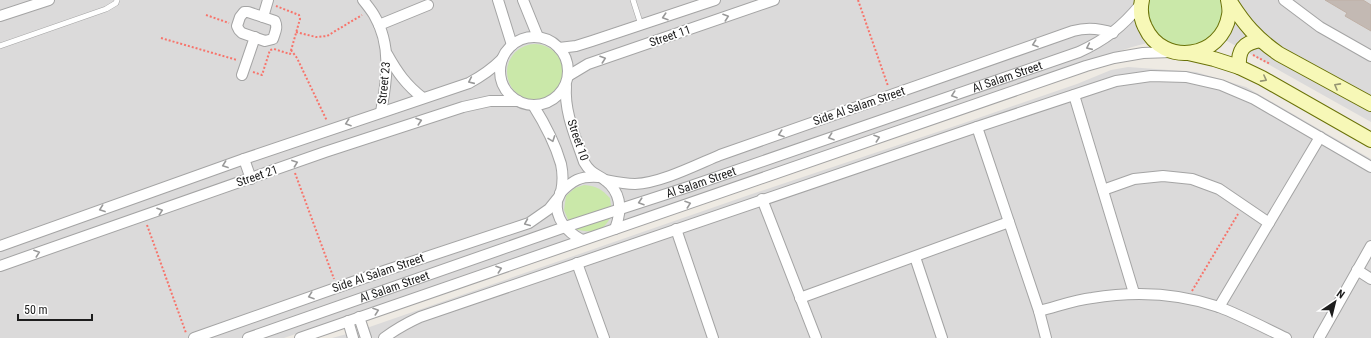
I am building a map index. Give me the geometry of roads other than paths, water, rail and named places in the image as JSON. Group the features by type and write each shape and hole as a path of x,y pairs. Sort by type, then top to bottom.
{"street":[{"path":"15,11 20,0"},
{"path":"0,16 49,0"},
{"path":"263,17 268,0"},
{"name":"Street 23","path":"363,0 378,25 387,54 397,72 409,87 423,98"},
{"path":"498,0 512,45"},
{"path":"523,0 538,37"},
{"path":"682,11 683,0"},
{"name":"Street 11","path":"559,48 581,44 715,0"},
{"name":"Street 11","path":"567,81 588,64 774,0"},
{"path":"1229,0 1242,21 1260,40 1279,54 1371,104"},
{"path":"1188,54 1203,50 1216,41 1225,29 1229,15 1229,0"},
{"path":"1284,0 1320,27 1371,56"},
{"path":"1141,3 1142,20 1148,34 1159,45 1173,52 1214,59 1239,67 1262,78 1371,140"},
{"name":"Al Salam Street","path":"248,338 489,255 565,227 688,187 1079,52 1097,44 1113,33 1128,20 1141,3"},
{"path":"378,25 428,5"},
{"path":"244,12 263,17 275,21 277,25 272,39 266,41 242,33 239,30 238,26 240,17 244,12"},
{"name":"Side Al Salam Street","path":"194,338 337,287 529,223 549,209 571,183 577,179 584,177 626,184 649,182 682,172 720,155 1078,30 1093,28 1103,29 1113,33"},
{"path":"242,75 255,37"},
{"path":"538,37 555,44 566,58 568,67 567,81 556,98 541,105 533,106 518,101 510,95 500,78 500,68 506,51 512,45 524,39 538,37"},
{"path":"1239,67 1238,57 1242,48 1250,42 1260,40"},
{"name":"Al Salam Street","path":"300,338 1086,66 1114,58 1143,53 1173,52"},
{"name":"Street 23","path":"381,112 387,54"},
{"name":"Street 21","path":"0,246 244,159 469,83 492,68 502,59"},
{"path":"384,338 407,322 420,317 977,126 1116,81 1151,76 1186,77 1221,85 1254,99 1371,166"},
{"name":"Street 10","path":"567,81 565,95 569,117 584,162 588,168 616,193 620,209"},
{"path":"1074,95 1134,293"},
{"name":"Street 21","path":"0,266 292,164 470,105 490,101 518,101"},
{"name":"Street 10","path":"533,106 550,134 561,165 563,176 559,196 559,214 565,227"},
{"path":"977,126 1039,311 1046,338"},
{"path":"1219,307 1320,137"},
{"path":"244,159 251,179"},
{"path":"682,172 688,187"},
{"path":"1102,190 1134,179 1163,176 1192,179 1219,189 1269,223"},
{"path":"762,199 816,338"},
{"path":"615,229 620,209"},
{"path":"800,298 1009,222"},
{"path":"565,227 576,237 582,240"},
{"path":"676,229 713,338"},
{"path":"483,238 489,255"},
{"path":"1319,338 1371,246"},
{"path":"914,256 942,338"},
{"path":"577,263 604,338"},
{"path":"1357,270 1371,278"},
{"path":"1039,311 1091,298 1134,293 1163,295 1219,307 1286,338"},
{"path":"359,317 366,338"},
{"path":"348,321 354,338"}],"lane":[{"path":"0,46 106,9 116,3 117,0"},
{"path":"633,0 642,25"}]}
